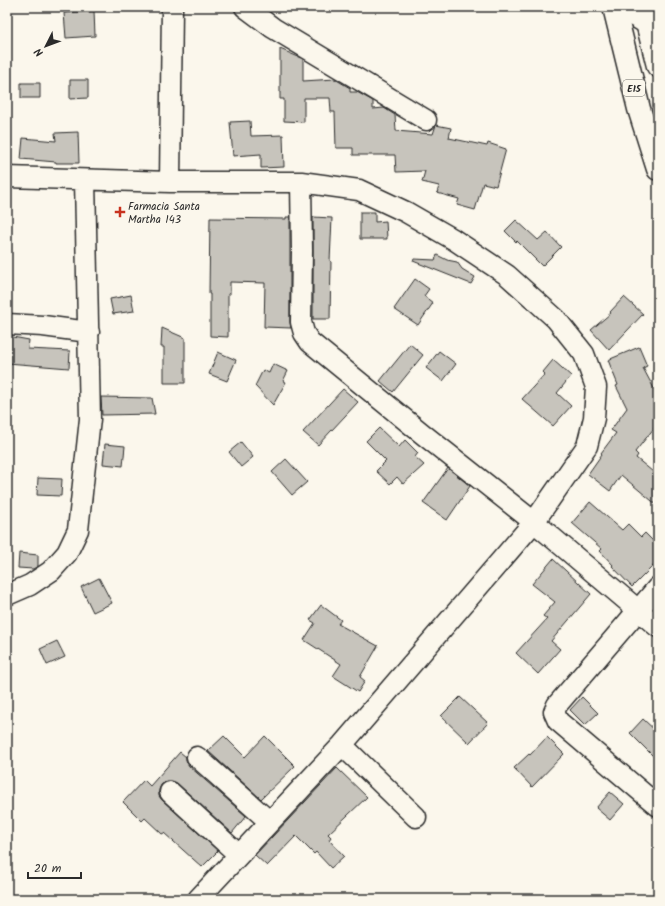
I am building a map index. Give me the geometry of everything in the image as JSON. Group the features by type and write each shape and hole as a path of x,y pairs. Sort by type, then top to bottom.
{"highway":[{"name":"E15","path":"614,7 639,108 658,169"},
{"path":"649,21 658,66"}],"street":[{"path":"170,182 172,7"},
{"path":"245,7 273,28 426,120"},
{"path":"619,7 649,21"},
{"path":"7,177 170,182 301,182 359,190 406,212 453,239 507,275 556,319 584,354 596,387 594,418 587,446 534,522 342,745 198,899"},
{"path":"7,595 30,585 51,571 67,553 78,530 90,419 85,180"},
{"path":"301,182 301,322 304,333 310,342 534,522 658,627"},
{"path":"7,324 43,326 89,332"},
{"path":"658,587 557,705 554,712 558,721 658,806"},
{"path":"342,745 416,817"},
{"path":"197,756 270,822"},
{"path":"170,792 239,855"}],"building":[{"path":"94,11 95,36 66,38 64,13"},
{"path":"280,49 303,59 303,81 335,79 350,88 350,92 357,92 373,101 373,109 384,108 395,115 396,131 433,134 436,125 451,128 449,138 487,146 488,143 506,149 496,186 483,183 475,210 457,205 459,199 437,193 439,186 422,182 425,171 396,172 395,155 353,155 353,148 336,148 335,112 331,112 330,98 304,98 304,122 284,121 284,99 280,99"},
{"path":"70,80 88,80 88,98 70,99"},
{"path":"21,83 40,83 40,98 21,98"},
{"path":"250,121 251,136 283,135 284,167 261,168 261,154 233,156 230,122"},
{"path":"78,132 79,163 56,163 21,159 23,138 56,141 55,133"},
{"path":"360,212 375,212 375,222 386,221 387,239 360,239"},
{"path":"286,217 290,217 291,328 264,327 265,283 230,282 230,294 228,294 228,337 210,336 210,218 286,219"},
{"path":"313,217 332,218 330,319 313,319"},
{"path":"516,220 538,240 547,232 561,247 542,266 505,231"},
{"path":"437,255 447,260 457,262 462,269 475,277 471,284 413,261 414,259 435,260"},
{"path":"415,279 429,289 424,296 433,303 418,325 394,309"},
{"path":"131,295 134,311 113,314 110,299"},
{"path":"624,297 643,314 609,350 591,330 611,313 610,312"},
{"path":"162,328 185,338 185,383 164,383 164,347 161,347"},
{"path":"7,336 29,340 28,349 70,351 69,368 7,363"},
{"path":"410,344 423,355 393,392 380,381"},
{"path":"639,347 647,366 643,368 658,396 658,423 635,452 638,455 636,458 658,476 658,506 621,475 610,491 588,474 616,433 611,430 627,408 616,386 618,385 608,360"},
{"path":"439,351 456,364 443,381 426,368"},
{"path":"218,352 236,360 227,381 209,374"},
{"path":"553,360 571,376 557,393 571,406 553,426 522,399 545,374 543,372"},
{"path":"273,364 288,371 283,381 286,382 273,405 255,386 263,370 269,373"},
{"path":"343,389 358,402 318,445 303,432"},
{"path":"101,397 152,398 155,414 102,415"},
{"path":"379,428 399,447 405,440 418,453 415,457 424,465 403,484 397,477 390,484 376,471 386,461 366,441"},
{"path":"241,442 253,457 241,467 229,452"},
{"path":"105,444 125,446 123,466 103,464"},
{"path":"286,459 307,482 292,495 272,472"},
{"path":"448,468 470,486 447,520 423,503"},
{"path":"38,478 62,479 61,496 37,495"},
{"path":"590,502 622,530 628,524 641,537 645,533 658,546 658,561 632,587 600,551 602,549 572,523"},
{"path":"19,553 38,555 38,566 33,569 18,568"},
{"path":"553,559 591,594 551,641 560,649 538,674 516,653 547,619 543,616 555,602 532,584"},
{"path":"99,578 112,603 93,612 81,587"},
{"path":"321,605 341,620 338,624 378,646 360,677 365,681 358,692 333,676 341,664 304,640 315,623 310,620"},
{"path":"57,641 65,657 47,665 40,649"},
{"path":"460,697 488,723 469,743 441,716"},
{"path":"582,697 598,713 585,725 570,710"},
{"path":"643,719 658,733 658,761 630,733"},
{"path":"224,736 245,757 265,736 295,766 261,799 208,751"},
{"path":"547,737 564,754 532,787 514,768 529,754 530,755"},
{"path":"180,752 186,757 186,761 189,766 246,816 232,833 177,783 167,781 161,785 159,796 162,800 218,851 202,867 145,818 142,821 123,802 144,780 150,786"},
{"path":"337,768 367,797 328,834 331,837 329,840 344,856 331,868 316,852 314,854 296,836 267,866 255,855"},
{"path":"610,792 624,804 610,820 596,808"}],"place":[{"name":"Farmacia Santa Martha 143","path":"120,212"}]}
